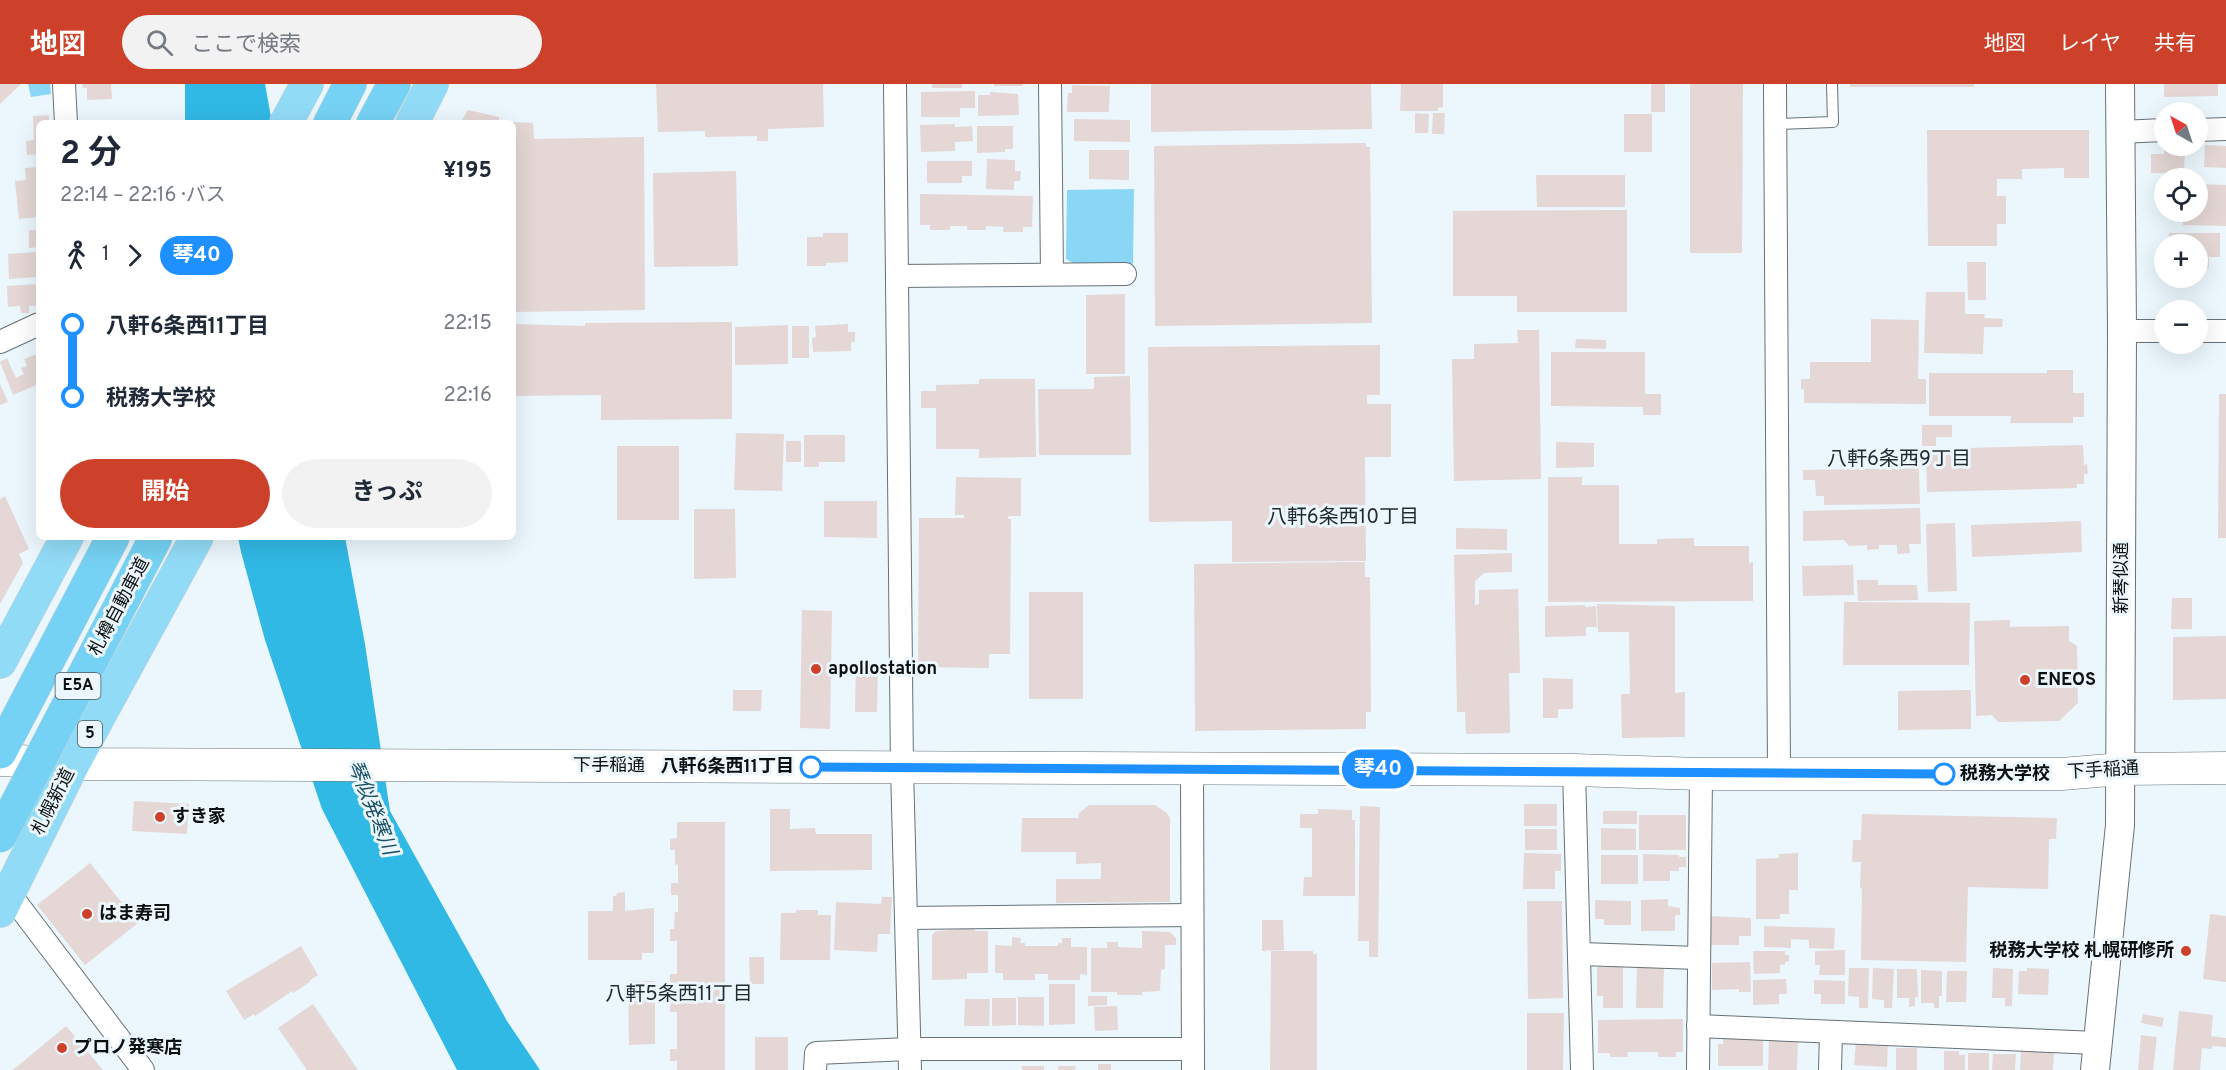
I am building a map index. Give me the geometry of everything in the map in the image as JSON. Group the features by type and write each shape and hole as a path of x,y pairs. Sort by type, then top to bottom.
{"highway":[{"path":"288,120 307,84"},
{"path":"332,120 350,84"},
{"path":"375,120 393,84"},
{"path":"414,120 432,84"},
{"path":"0,662 65,540"},
{"name":"E5A","path":"0,752 111,540"},
{"name":"札樽自動車道","path":"0,836 154,540"},
{"name":"札幌新道","path":"4,902 73,764 191,548"}],"main road":[{"name":"下手稲通","path":"0,760 73,764 1574,770 1701,774 2062,774 2121,769 2226,768"}],"street":[{"path":"64,84 66,120"},
{"path":"895,84 903,768 909,1060"},
{"path":"1050,84 1052,274"},
{"path":"1775,84 1779,773"},
{"name":"新琴似通","path":"2096,1057 2120,825 2122,331 2120,84"},
{"path":"2208,130 2226,129"},
{"path":"2120,132 2154,130"},
{"path":"897,276 1125,274"},
{"path":"0,342 36,325"},
{"path":"2122,331 2154,331"},
{"path":"2208,331 2226,331"},
{"path":"816,1070 816,1053 909,1060 1193,1059 1192,768"},
{"path":"1574,770 1581,954 1582,1070"},
{"path":"1698,1070 1701,774"},
{"path":"4,902 143,1070"},
{"path":"906,918 1192,915"},
{"path":"1581,954 1698,958"},
{"path":"1698,1026 1831,1032 2096,1057"},
{"path":"1830,1070 1831,1032"}],"lane":[{"path":"1775,124 1833,122 1832,84"}],"shaded area":[{"path":"28,84 50,84 51,94 31,97"},
{"path":"1134,189 1133,265 1075,264 1066,259 1067,190"}],"water":[{"path":"185,84 265,84 271,120 185,120"},
{"name":"琴似発寒川","path":"239,540 346,540 365,644 390,811 507,1021 540,1070 457,1070 322,809 265,640"}],"building":[{"path":"0,84 21,84 0,104"},
{"path":"82,84 111,84 112,99 87,100 87,88 83,88"},
{"path":"656,84 823,84 824,127 768,129 768,141 757,141 757,136 705,137 705,131 658,132"},
{"path":"932,84 962,84 962,88 932,88"},
{"path":"994,84 1023,84 1023,86 994,86"},
{"path":"1151,84 1371,84 1372,129 1151,132"},
{"path":"1401,84 1443,84 1443,107 1438,108 1438,111 1400,111"},
{"path":"1651,84 1665,84 1665,112 1651,112"},
{"path":"1690,84 1743,84 1742,253 1690,253"},
{"path":"1850,84 1974,84 1974,87 1850,87"},
{"path":"2164,84 2218,84 2218,96 2164,97"},
{"path":"1072,85 1110,86 1109,112 1067,112 1068,93 1072,93"},
{"path":"975,91 975,108 960,108 960,117 921,117 921,92"},
{"path":"990,92 1018,94 1019,115 978,116 978,95 990,95"},
{"path":"468,110 499,117 499,120 462,120"},
{"path":"1415,113 1429,114 1428,133 1415,133"},
{"path":"1433,113 1445,113 1444,134 1432,134"},
{"path":"1624,114 1652,114 1652,152 1624,152"},
{"path":"49,115 49,120 36,120 36,154 27,155 26,141 34,140 33,116"},
{"path":"1074,119 1130,120 1130,142 1074,141"},
{"path":"516,122 533,123 534,139 644,137 645,310 516,312"},
{"path":"955,124 955,127 972,126 973,141 955,142 955,151 921,152 920,125"},
{"path":"977,126 1013,126 1013,149 1005,149 1005,152 977,153"},
{"path":"1927,130 2089,130 2089,178 2064,178 2064,168 2022,169 2022,179 1997,179 1997,196 2006,196 2006,224 1997,224 1997,246 1928,246"},
{"path":"1366,143 1366,147 1370,147 1372,323 1155,326 1154,146"},
{"path":"2208,145 2226,146 2226,168 2204,167 2204,156 2208,156"},
{"path":"1089,150 1129,150 1129,180 1089,179"},
{"path":"2151,154 2154,156 2185,156 2184,168 2154,168 2154,173 2151,173"},
{"path":"987,159 1015,160 1015,171 1021,171 1020,181 1014,181 1014,190 986,189"},
{"path":"927,161 972,161 972,176 962,176 962,183 927,183"},
{"path":"36,167 36,217 19,219 15,181 26,180 25,168"},
{"path":"736,171 738,266 654,267 653,173"},
{"path":"1536,175 1625,175 1625,207 1537,207"},
{"path":"2208,184 2226,185 2226,226 2183,225 2183,222 2208,222"},
{"path":"920,194 1033,196 1032,227 1023,227 1023,232 1003,232 1004,227 986,226 986,230 967,230 967,226 950,226 950,230 930,230 930,225 920,225"},
{"path":"1627,210 1627,312 1517,312 1517,296 1453,296 1453,211"},
{"path":"29,230 36,230 36,247 29,248"},
{"path":"823,233 848,233 848,262 826,263 826,266 807,266 807,237 823,237"},
{"path":"2220,233 2220,257 2209,257 2208,268 2208,234 2169,234"},
{"path":"36,252 36,277 9,279 8,254"},
{"path":"1967,262 1986,262 1986,300 1968,300"},
{"path":"36,284 36,306 29,306 29,313 21,313 20,306 8,307 7,286"},
{"path":"1926,292 1965,292 1965,314 1985,314 1984,318 2003,319 2002,327 1984,327 1983,354 1924,353"},
{"path":"1125,294 1125,374 1086,374 1086,295"},
{"path":"1871,319 1919,320 1918,379 1926,379 1926,404 1804,403 1801,379 1810,379 1810,362 1871,362"},
{"path":"732,322 732,419 601,420 601,395 516,396 516,324 585,326 585,323"},
{"path":"848,324 848,332 855,332 855,342 851,342 851,351 813,352 812,338 816,337 815,326"},
{"path":"788,325 788,364 735,365 735,327"},
{"path":"792,326 809,326 809,358 792,358"},
{"path":"1517,330 1539,330 1541,479 1454,481 1452,359 1474,359 1474,344 1518,343"},
{"path":"1576,339 1606,340 1606,349 1575,348"},
{"path":"1380,345 1380,395 1367,395 1367,404 1391,404 1391,457 1365,457 1366,561 1232,562 1232,521 1149,522 1148,347"},
{"path":"1551,352 1645,352 1645,394 1661,394 1661,415 1643,415 1643,407 1551,406"},
{"path":"36,354 36,385 13,395 0,362 7,358 16,378 24,374 21,368 27,366 24,359"},
{"path":"2047,370 2073,370 2073,393 2084,393 2084,417 2073,417 2073,423 2010,423 2011,416 1929,416 1929,373 2047,373"},
{"path":"1130,376 1131,455 1039,455 1038,389 1094,389 1094,377"},
{"path":"979,379 1035,379 1036,457 979,458 979,449 936,449 936,408 921,408 921,391 936,391 936,385 979,384"},
{"path":"0,384 8,402 0,405"},
{"path":"2219,394 2226,394 2226,538 2218,538"},
{"path":"1922,425 1952,425 1952,437 1936,437 1936,446 1922,446"},
{"path":"736,433 784,434 782,491 734,490"},
{"path":"804,435 845,435 845,462 819,462 819,467 804,467"},
{"path":"786,441 801,441 801,462 786,462"},
{"path":"1556,442 1594,443 1594,467 1556,468"},
{"path":"2083,445 2084,465 2087,464 2088,474 2084,474 2084,484 2077,484 2077,488 1927,492 1926,449"},
{"path":"617,446 679,446 679,520 617,520"},
{"path":"1919,468 1920,504 1824,505 1824,496 1816,496 1815,480 1803,480 1803,470"},
{"path":"956,477 1021,478 1021,516 1009,516 1008,519 1011,519 1010,654 989,654 989,668 918,667 919,518 964,518 964,515 955,515"},
{"path":"1548,477 1582,477 1582,485 1619,485 1619,544 1657,544 1657,539 1694,538 1694,546 1749,546 1749,563 1753,562 1753,601 1548,602"},
{"path":"5,496 29,549 19,554 23,563 0,604 0,499"},
{"path":"824,501 877,501 877,538 824,537"},
{"path":"1920,508 1921,544 1909,544 1910,553 1897,554 1897,545 1879,545 1879,549 1867,550 1867,545 1849,546 1844,540 1803,541 1803,511"},
{"path":"694,509 735,509 736,578 694,579"},
{"path":"2081,521 2082,552 1972,557 1971,525"},
{"path":"1955,523 1957,591 1928,592 1926,524"},
{"path":"1456,528 1507,529 1507,550 1456,549"},
{"path":"1512,553 1512,572 1484,573 1475,581 1475,605 1479,604 1479,590 1518,589 1520,673 1509,673 1510,733 1466,734 1465,712 1457,712 1454,555"},
{"path":"1365,562 1365,577 1370,577 1371,712 1366,712 1366,729 1195,731 1194,564"},
{"path":"1853,565 1854,595 1803,596 1802,566"},
{"path":"1857,580 1878,580 1878,585 1917,585 1918,600 1858,601"},
{"path":"1029,592 1083,592 1083,699 1029,699"},
{"path":"2172,598 2192,598 2192,629 2171,629"},
{"path":"1844,602 1970,603 1969,665 1843,665"},
{"path":"1597,604 1675,606 1675,693 1685,692 1685,737 1622,738 1621,694 1630,694 1629,632 1598,632"},
{"path":"1585,605 1585,607 1596,606 1597,627 1586,627 1586,636 1545,637 1545,606"},
{"name":"apollostation","path":"802,610 832,611 830,729 800,728"},
{"path":"2010,620 2010,627 2069,626 2069,641 2077,646 2078,703 2059,721 1998,722 1992,715 1976,716 1974,621"},
{"path":"2226,636 2226,699 2173,700 2173,637"},
{"path":"856,666 878,667 877,712 855,712"},
{"path":"1543,678 1573,679 1573,709 1558,709 1558,718 1543,718"},
{"path":"733,690 762,690 761,711 733,711"},
{"path":"1971,690 1971,729 1898,730 1898,691"},
{"name":"すき家","path":"134,801 189,804 187,834 132,831"},
{"path":"1524,804 1557,804 1557,826 1524,826"},
{"path":"1089,805 1155,805 1167,813 1170,818 1170,902 1056,903 1056,879 1101,879 1101,863 1076,864 1076,852 1021,852 1022,818 1078,818 1079,813"},
{"path":"1360,806 1380,807 1378,957 1369,957 1369,941 1358,941"},
{"path":"770,809 790,809 790,829 815,828 816,834 872,834 872,870 770,871"},
{"path":"1318,809 1352,810 1352,820 1355,820 1355,896 1303,896 1304,877 1312,877 1312,828 1300,828 1300,814 1318,814"},
{"path":"1603,811 1637,811 1637,824 1603,824"},
{"path":"1862,814 2057,818 2056,839 2049,839 2048,889 1968,887 1966,962 1861,960 1861,862 1852,862 1853,840 1861,840"},
{"path":"1639,815 1686,815 1686,850 1639,850"},
{"path":"677,822 725,822 725,1070 677,1070 677,1061 670,1061 670,1049 677,1049 677,1012 670,1012 670,1000 677,1000 677,986 670,986 670,974 677,974 677,941 670,941 670,929 674,929 675,912 678,912 678,895 671,895 671,883 678,883 678,864 675,865 675,850 670,850 670,839 677,838"},
{"path":"1601,828 1636,829 1636,850 1601,850"},
{"path":"1525,829 1557,829 1557,850 1525,850"},
{"path":"1524,853 1561,854 1561,871 1555,871 1555,889 1523,889"},
{"path":"1798,853 1798,890 1789,890 1789,914 1780,914 1780,919 1756,919 1756,859 1779,858 1779,854"},
{"path":"1643,854 1686,857 1686,867 1679,867 1679,871 1670,871 1670,881 1643,881"},
{"path":"1601,855 1638,855 1638,884 1601,884"},
{"name":"はま寿司","path":"90,863 138,923 85,965 37,905"},
{"path":"625,892 625,911 654,908 654,953 642,953 642,960 588,960 588,911 613,911 613,896"},
{"path":"882,897 892,897 890,934 878,934 877,952 834,950 836,902 881,904"},
{"path":"1668,899 1668,906 1680,908 1680,915 1675,915 1675,931 1641,931 1641,900"},
{"path":"1595,900 1631,901 1631,925 1604,925 1604,919 1595,919"},
{"path":"1527,901 1562,901 1563,998 1528,999"},
{"path":"796,910 818,910 818,915 831,915 830,960 780,960 781,913 796,913"},
{"path":"2210,914 2226,916 2226,982 2203,979"},
{"path":"1711,916 1751,918 1751,936 1739,936 1739,945 1711,945"},
{"path":"1262,920 1283,920 1284,950 1262,951"},
{"path":"1764,926 1835,928 1834,949 1809,948 1809,940 1791,939 1791,948 1764,947"},
{"path":"975,928 975,931 988,931 988,973 967,973 967,979 932,980 932,935 936,931"},
{"path":"1142,931 1170,932 1176,938 1176,945 1165,945 1165,969 1161,970 1160,991 1142,992 1142,995 1091,992 1091,948 1107,948 1107,942 1118,942 1118,947 1142,948"},
{"path":"1012,937 1021,938 1020,943 1025,943 1025,946 1058,946 1058,943 1062,943 1062,938 1071,938 1071,947 1087,947 1087,975 1080,974 1080,980 1048,980 1048,974 1035,974 1035,980 1003,980 1003,973 995,973 995,945 1012,946"},
{"path":"301,946 318,975 293,993 292,991 255,1016 254,1014 244,1020 226,991"},
{"path":"1845,950 1845,975 1819,975 1820,965 1815,965 1815,951"},
{"path":"1271,951 1313,951 1313,954 1317,954 1317,1070 1270,1070"},
{"path":"1753,951 1785,951 1785,955 1789,955 1789,961 1780,965 1780,973 1754,974"},
{"path":"749,957 764,957 764,984 750,984"},
{"path":"1750,962 1751,992 1739,992 1739,989 1712,990 1712,963"},
{"path":"1637,965 1664,966 1663,1008 1636,1008"},
{"path":"1597,967 1623,967 1623,1008 1603,1008 1603,996 1597,996"},
{"path":"1849,968 1869,968 1868,1008 1859,1008 1859,997 1848,996"},
{"path":"1873,968 1894,969 1892,1008 1884,1008 1884,1000 1872,999"},
{"path":"1993,968 2013,969 2012,1006 2005,1006 2005,998 1992,998"},
{"path":"2027,968 2049,969 2048,995 2018,994 2019,971 2027,971"},
{"path":"1897,969 1917,969 1918,997 1915,997 1915,1006 1909,1007 1909,998 1897,998"},
{"path":"1921,970 1942,971 1942,996 1939,996 1939,1008 1934,1008 1934,1003 1921,1003"},
{"path":"1947,971 1967,971 1966,1002 1946,1002"},
{"path":"1786,979 1787,994 1779,994 1779,1004 1753,1005 1753,980"},
{"path":"1814,980 1845,981 1845,1004 1821,1004 1821,994 1814,994"},
{"path":"628,981 655,981 655,1044 629,1045"},
{"path":"1049,984 1075,984 1075,1024 1049,1025"},
{"path":"1088,996 1107,996 1107,1005 1088,1006"},
{"path":"1018,997 1044,997 1044,1026 1018,1025"},
{"path":"992,998 1016,998 1016,1025 992,1026"},
{"path":"965,999 990,999 989,1026 964,1026"},
{"path":"313,1004 358,1070 307,1070 278,1028"},
{"path":"1117,1006 1118,1030 1095,1031 1094,1007"},
{"path":"2179,1011 2213,1015 2211,1036 2226,1038 2226,1047 2202,1048 2200,1070 2173,1070"},
{"path":"1527,1013 1564,1013 1563,1070 1527,1070"},
{"path":"2143,1014 2164,1018 2162,1027 2141,1023"},
{"path":"1683,1019 1683,1052 1676,1052 1676,1057 1658,1057 1658,1052 1627,1052 1628,1057 1610,1057 1610,1053 1598,1053 1598,1020"},
{"name":"プロノ発寒店","path":"66,1026 103,1070 13,1070"},
{"path":"2141,1035 2157,1037 2153,1070 2138,1070"},
{"path":"755,1037 788,1037 788,1070 755,1070"},
{"path":"1723,1038 1763,1038 1763,1066 1718,1066 1718,1044 1723,1044"},
{"path":"1769,1038 1798,1039 1797,1070 1768,1070"},
{"path":"1856,1041 1888,1043 1887,1067 1854,1065"},
{"path":"1896,1048 1917,1048 1917,1070 1896,1070"},
{"path":"1944,1051 1959,1051 1959,1055 1965,1055 1965,1070 1944,1070"},
{"path":"2021,1051 2054,1052 2053,1070 2020,1070"},
{"path":"1968,1053 1989,1053 1989,1070 1968,1070"},
{"path":"1993,1054 2016,1054 2015,1070 1992,1070"},
{"path":"1098,1064 1111,1064 1111,1070 1098,1070"},
{"path":"1022,1066 1044,1066 1044,1070 1022,1070"},
{"path":"1058,1066 1076,1066 1075,1070 1058,1070"}],"bus line":[{"name":"琴40","path":"811,767 1944,774"}],"place":[{"name":"apollostation","path":"816,669"},
{"name":"ENEOS","path":"2025,680"},
{"name":"八軒6条西11丁目","path":"811,767"},
{"name":"税務大学校","path":"1944,774"},
{"name":"すき家","path":"160,817"},
{"name":"はま寿司","path":"87,914"},
{"name":"税務大学校 札幌研修所","path":"2186,951"},
{"name":"プロノ発寒店","path":"62,1048"}],"district":[{"name":"八軒6条西9丁目","path":"1899,460"},
{"name":"八軒6条西10丁目","path":"1343,518"},
{"name":"八軒5条西11丁目","path":"679,995"}]}
